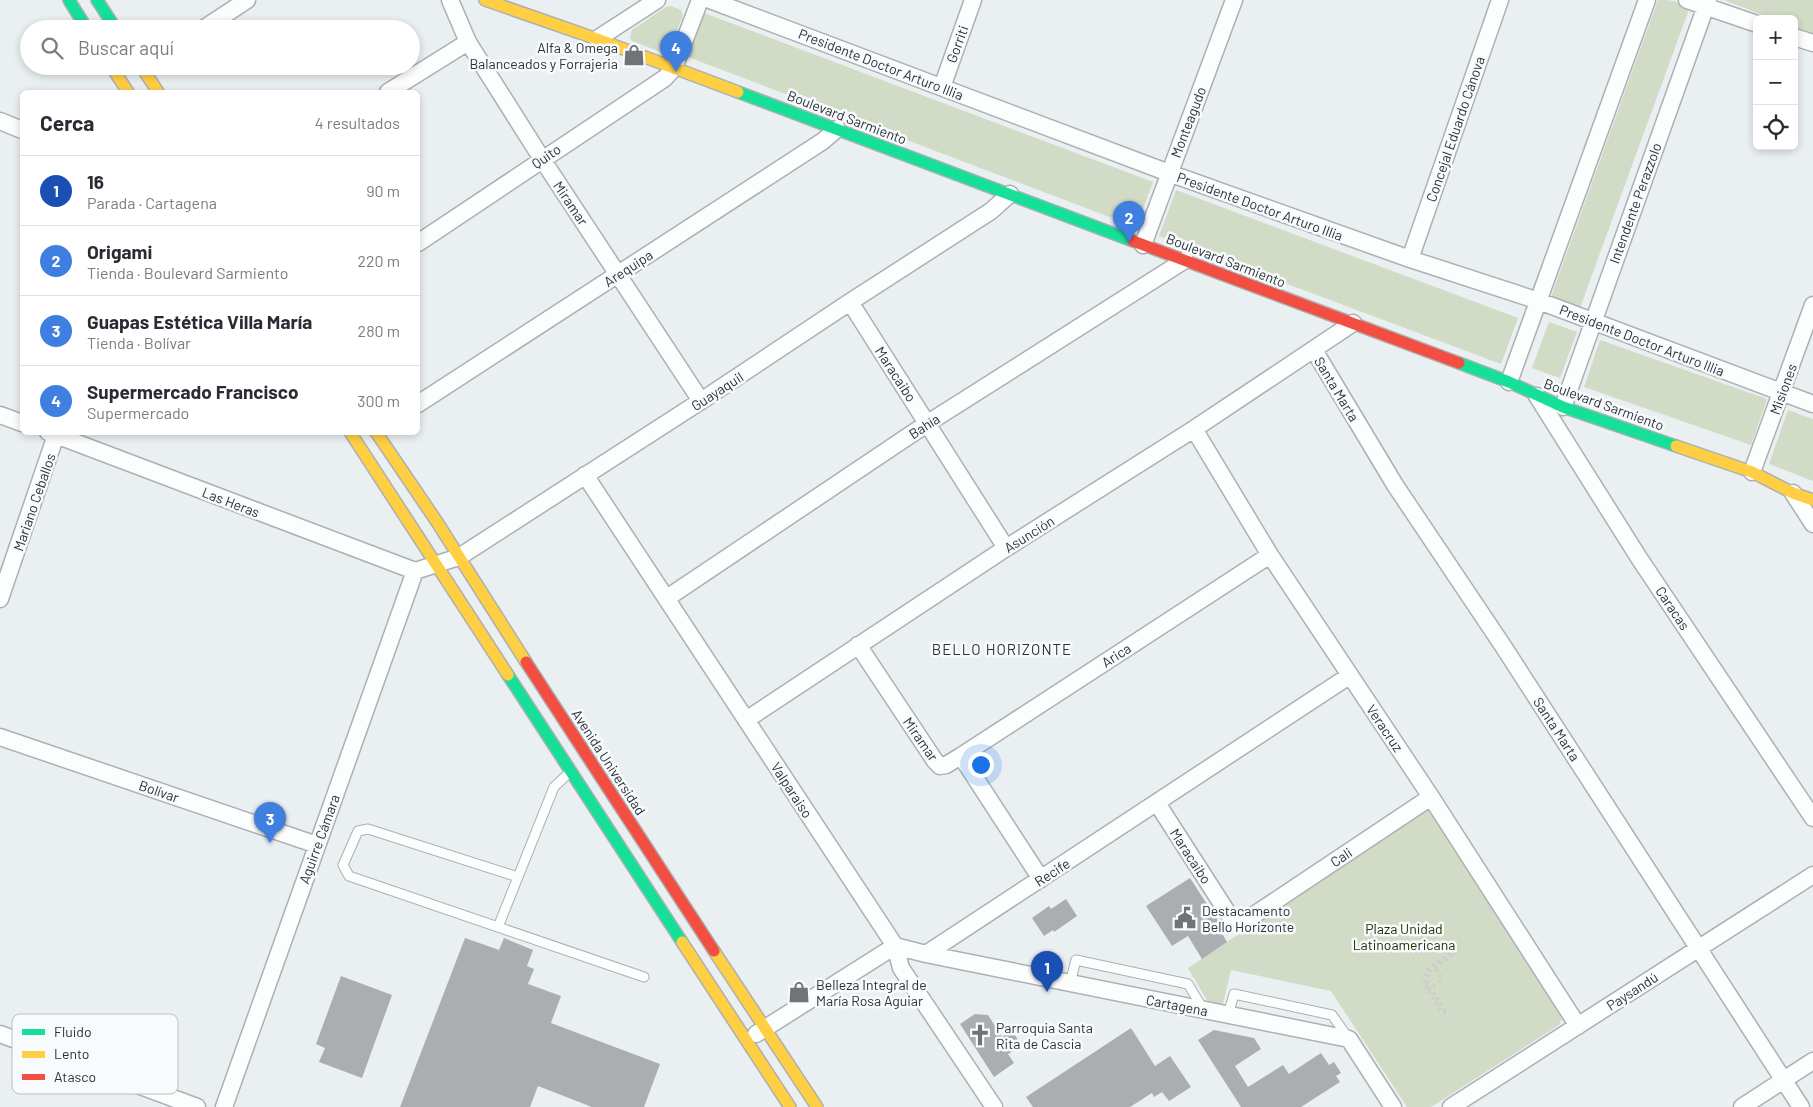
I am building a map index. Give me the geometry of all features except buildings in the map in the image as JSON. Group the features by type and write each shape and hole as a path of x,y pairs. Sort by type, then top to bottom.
{"main road":[{"path":"69,0 81,20"},
{"path":"97,0 110,20"},
{"name":"Boulevard Sarmiento","path":"485,0 597,39 1353,323 1508,382 1563,407 1752,472 1793,493 1813,500"},
{"path":"117,75 127,90"},
{"path":"148,75 157,90"},
{"name":"Avenida Universidad","path":"352,435 436,564 766,1028 809,1104"},
{"name":"Avenida Universidad","path":"378,435 459,557 580,765 747,1040 790,1107"}],"street":[{"path":"217,20 247,0"},
{"name":"Miramar","path":"450,0 468,42 542,159 701,401"},
{"path":"597,39 657,0"},
{"path":"674,68 700,0"},
{"name":"Presidente Doctor Arturo Illia","path":"710,0 1169,173 1410,259 1539,302 1813,404"},
{"name":"Gorriti","path":"942,87 973,0"},
{"name":"Monteagudo","path":"1143,245 1234,0"},
{"name":"Concejal Eduardo Cánova","path":"1410,259 1500,0"},
{"path":"1508,382 1539,302 1647,0"},
{"path":"1687,0 1706,3 1753,22"},
{"name":"Intendente Perazzolo","path":"1563,407 1706,3"},
{"path":"1798,38 1813,43"},
{"path":"420,72 468,42"},
{"name":"Quito","path":"420,241 665,78 674,68"},
{"path":"391,90 415,75"},
{"path":"0,121 20,129"},
{"name":"Arequipa","path":"420,403 823,141 837,129"},
{"name":"Guayaquil","path":"415,571 459,557 991,211 1010,194"},
{"name":"Bahía","path":"666,598 928,423 1185,260"},
{"name":"Maracaibo","path":"850,302 1006,548"},
{"name":"Misiones","path":"1752,472 1813,305"},
{"name":"Asunción","path":"746,720 1006,548 1194,429 1353,323"},
{"name":"Santa Marta","path":"1314,350 1396,485 1503,646 1801,1107"},
{"name":"Caracas","path":"1537,396 1639,558 1813,818"},
{"path":"0,415 20,422"},
{"name":"Veracruz","path":"1194,429 1270,555 1431,797 1578,1026"},
{"name":"Mariano Ceballos","path":"0,599 54,435"},
{"name":"Las Heras","path":"57,435 415,571"},
{"name":"Valparaiso","path":"585,475 895,946 901,968 994,1107"},
{"path":"1793,493 1813,524"},
{"name":"Arica","path":"961,756 1270,555"},
{"name":"Aguirre Cámara","path":"224,1107 415,571"},
{"name":"Miramar","path":"858,645 935,761 940,766 946,765 961,756 1041,879"},
{"name":"Recife","path":"926,954 1350,676"},
{"name":"Bolívar","path":"0,737 317,845"},
{"name":"Cali","path":"1251,917 1431,797"},
{"name":"Maracaibo","path":"1157,803 1229,915 1244,920 1251,917"},
{"name":"Paysandú","path":"1451,1107 1813,874"},
{"path":"747,1040 895,946 926,954"},
{"name":"Cartagena","path":"926,954 1349,1039 1393,1107"},
{"path":"0,1034 12,1038"},
{"path":"1742,1107 1813,1061"},
{"path":"162,1094 197,1107"}],"lane":[{"path":"498,927 554,787 580,765"},
{"path":"518,877 368,829 358,831 343,864 349,876 644,977"},
{"path":"1070,983 1076,960 1188,984 1204,1010"}],"path":[{"path":"1444,1012 1446,1012 1430,989 1428,983 1430,972 1435,966 1457,954 1455,953"},
{"path":"1430,989 1441,981 1442,977 1435,966"}],"green space":[{"path":"1658,0 1680,3 1688,12 1580,308 1551,298 1552,294"},
{"path":"1724,0 1813,0 1813,34 1798,28 1798,15 1763,15"},
{"path":"671,6 681,10 683,16 668,51 661,52 632,41 630,38 632,30 666,7"},
{"path":"704,13 1153,182 1136,227 688,57"},
{"path":"1176,190 1518,318 1501,364 1159,236"},
{"path":"1549,322 1577,332 1560,378 1532,368"},
{"path":"1600,340 1767,399 1751,445 1584,387"},
{"path":"1788,410 1813,419 1813,481 1769,464"},
{"name":"Plaza Unidad Latinoamericana","path":"1427,810 1433,814 1562,1014 1562,1018 1559,1025 1431,1107 1407,1107 1331,991 1231,970 1223,1004 1208,1002 1188,968"}],"traffic: fast":[{"path":"69,0 81,20"},
{"path":"97,0 110,20"},
{"path":"738,92 1133,241"},
{"path":"1459,363 1509,382 1563,407 1676,446"},
{"path":"508,675 682,942"}],"traffic: slow":[{"path":"485,0 597,39 738,92"},
{"path":"117,75 127,90"},
{"path":"147,75 157,90"},
{"path":"352,435 508,675"},
{"path":"378,435 437,522 526,662"},
{"path":"1676,446 1752,472 1793,493 1813,500"},
{"path":"682,942 790,1107"},
{"path":"714,951 817,1107"}],"traffic: jam":[{"path":"1133,241 1459,363"},
{"path":"526,662 714,951"}],"place":[{"name":"Alfa & Omega Balanceados y Forrajeria","path":"634,55"},
{"name":"Supermercado Francisco","path":"676,72"},
{"name":"Origami","path":"1129,242"},
{"name":"Guapas Estética Villa María","path":"270,843"},
{"name":"Destacamento Bello Horizonte","path":"1185,918"},
{"name":"Belleza Integral de María Rosa Aguiar","path":"799,992"},
{"name":"16","path":"1047,992"},
{"name":"Parroquia Santa Rita de Cascia","path":"980,1035"}],"district":[{"name":"BELLO HORIZONTE","path":"1002,649"}]}
